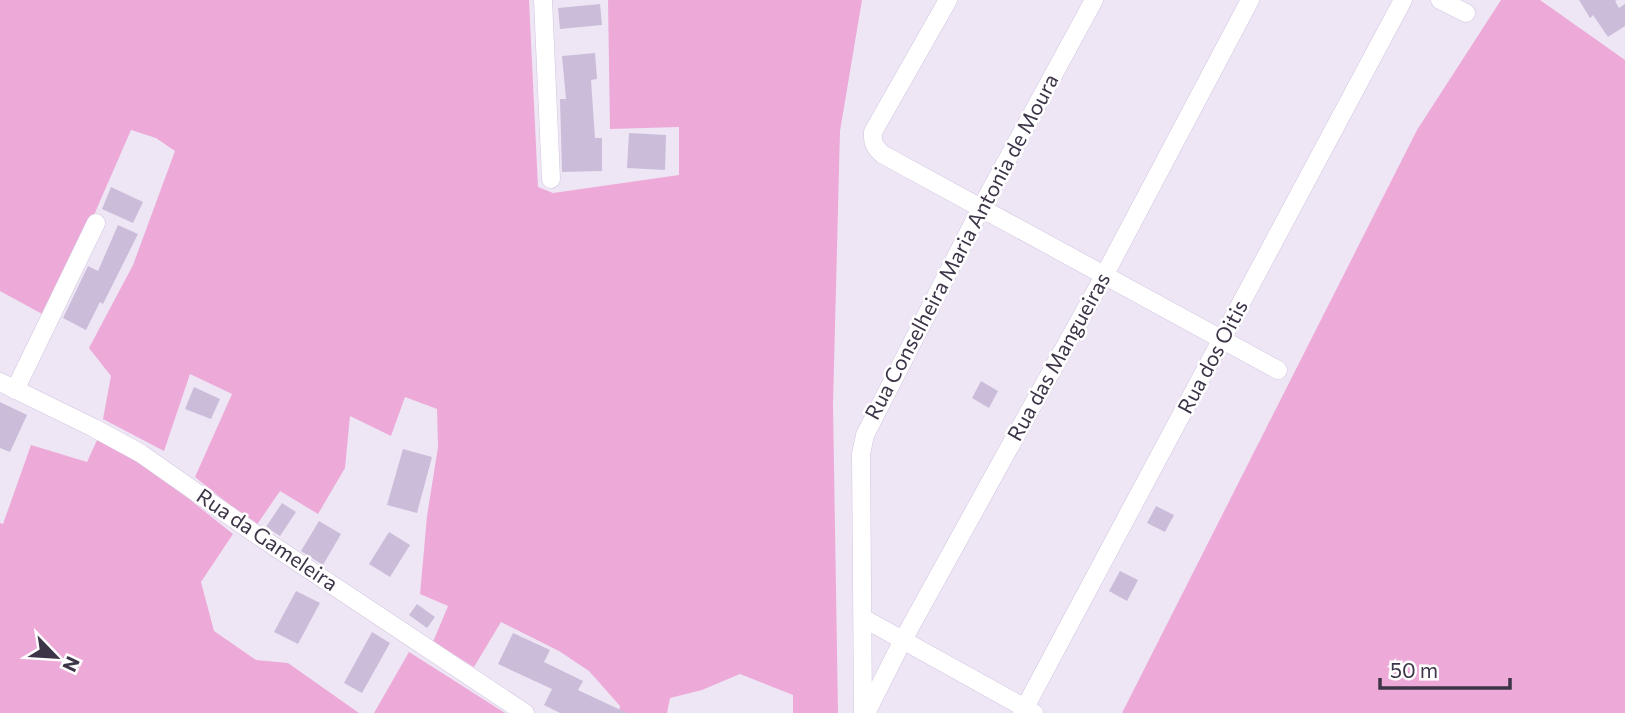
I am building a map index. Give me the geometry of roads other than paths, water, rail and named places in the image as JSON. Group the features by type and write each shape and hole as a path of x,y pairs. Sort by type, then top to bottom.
{"street":[{"path":"543,0 551,179"},
{"path":"948,0 873,132 874,145 883,154 1278,370"},
{"name":"Rua Conselheira Maria Antonia de Moura","path":"865,713 861,454 864,435 981,208 1094,0"},
{"name":"Rua das Mangueiras","path":"865,713 1104,275 1250,0"},
{"name":"Rua dos Oitis","path":"1027,711 1403,0"},
{"path":"1440,0 1466,12"},
{"path":"8,386 96,223"},
{"name":"Rua da Gameleira","path":"8,386 140,453 257,535 525,713"},
{"path":"863,618 1027,711"}]}
